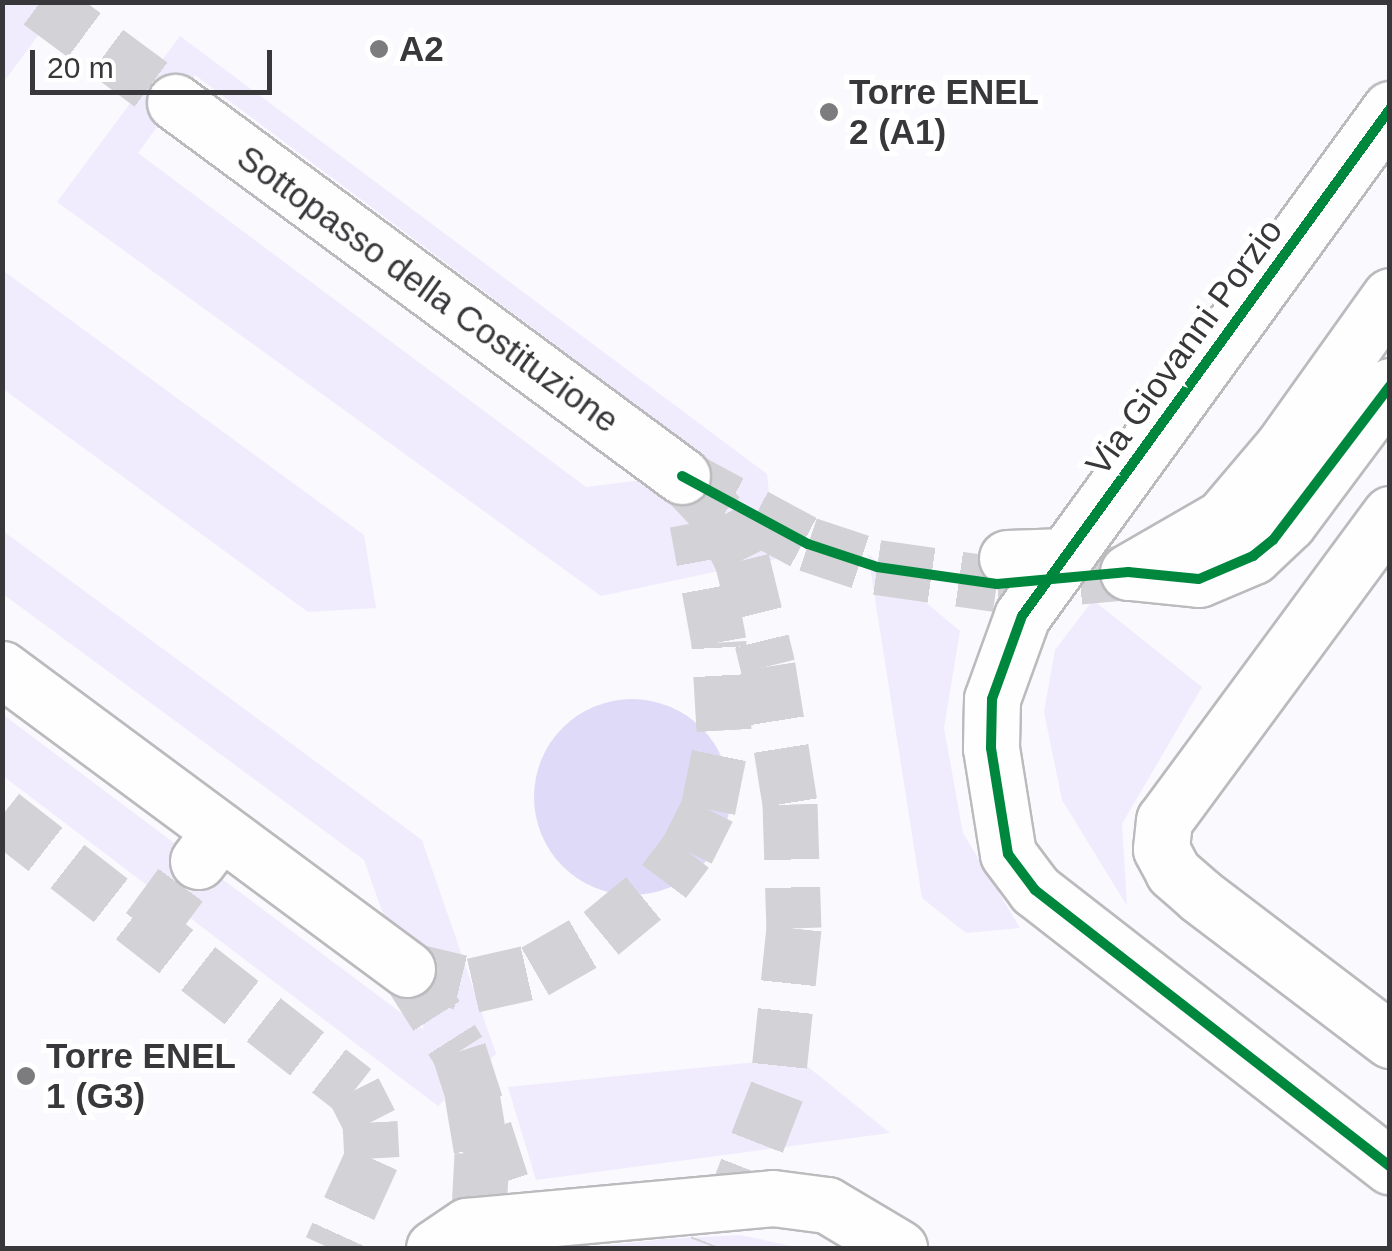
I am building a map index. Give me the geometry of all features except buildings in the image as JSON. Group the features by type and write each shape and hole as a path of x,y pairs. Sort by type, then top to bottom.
{"street":[{"name":"Sottopasso della Costituzione","path":"175,102 682,476"},
{"name":"Via Giovanni Porzio","path":"1390,110 1022,616 992,699 996,804 1008,854 1062,914 1390,1166"},
{"path":"1390,296 1284,446 1222,518 1128,572 1199,579 1253,556 1288,523 1390,386"},
{"path":"1390,514 1164,820 1161,849 1173,872 1390,1040"},
{"path":"1007,558 1066,556"},
{"path":"2,668 209,847 407,970"},
{"path":"451,1237 773,1198 827,1205 899,1248"}],"shaded area":[{"path":"6,3 62,3 3,83 2,8"},
{"path":"180,36 767,474 776,559 601,596 57,202","holes":["195,75 722,470 586,487 138,153"]},
{"path":"5,272 364,535 376,608 308,612 3,389"},
{"path":"3,531 422,840 496,1054 438,1106 3,776 2,714 424,1030 364,860 3,594"},
{"path":"868,554 960,631 944,728 963,833 1020,928 966,933 922,898"},
{"path":"1093,600 1202,687 1122,824 1127,906 1062,800 1044,712 1055,650"},
{"path":"632,699 669,707 701,728 722,760 730,797 722,834 701,866 669,887 632,895 595,887 563,866 542,834 534,797 542,760 563,728 595,707"},
{"path":"797,1058 890,1133 536,1180 508,1087"},
{"path":"740,1235 801,1248 581,1248 667,1239"}],"tunnel":[{"path":"40,2 175,102"},
{"path":"682,476 808,544 877,567 997,584 1128,572"},
{"path":"682,476 720,516 742,560 768,666 790,804 794,928 777,1091 716,1248"},
{"path":"407,969 473,985 535,971 601,933 664,881 687,851 708,809 724,730 719,642 697,522"},
{"path":"2,815 354,1090 370,1122 372,1158 331,1248"},
{"path":"148,929 198,861"},
{"path":"407,969 459,1051 523,1248"},
{"path":"472,1094 482,1154 477,1248"}],"cycle path":[{"path":"1390,109 1022,616 992,699 991,748 1008,854 1035,890 1390,1166"},
{"path":"682,476 808,544 877,567 997,584 1128,572 1199,579 1253,556 1273,540 1390,386"}],"place":[{"name":"A2","path":"379,49"},
{"name":"Torre ENEL 2 (A1)","path":"829,112"},
{"name":"Torre ENEL 1 (G3)","path":"26,1076"}]}
